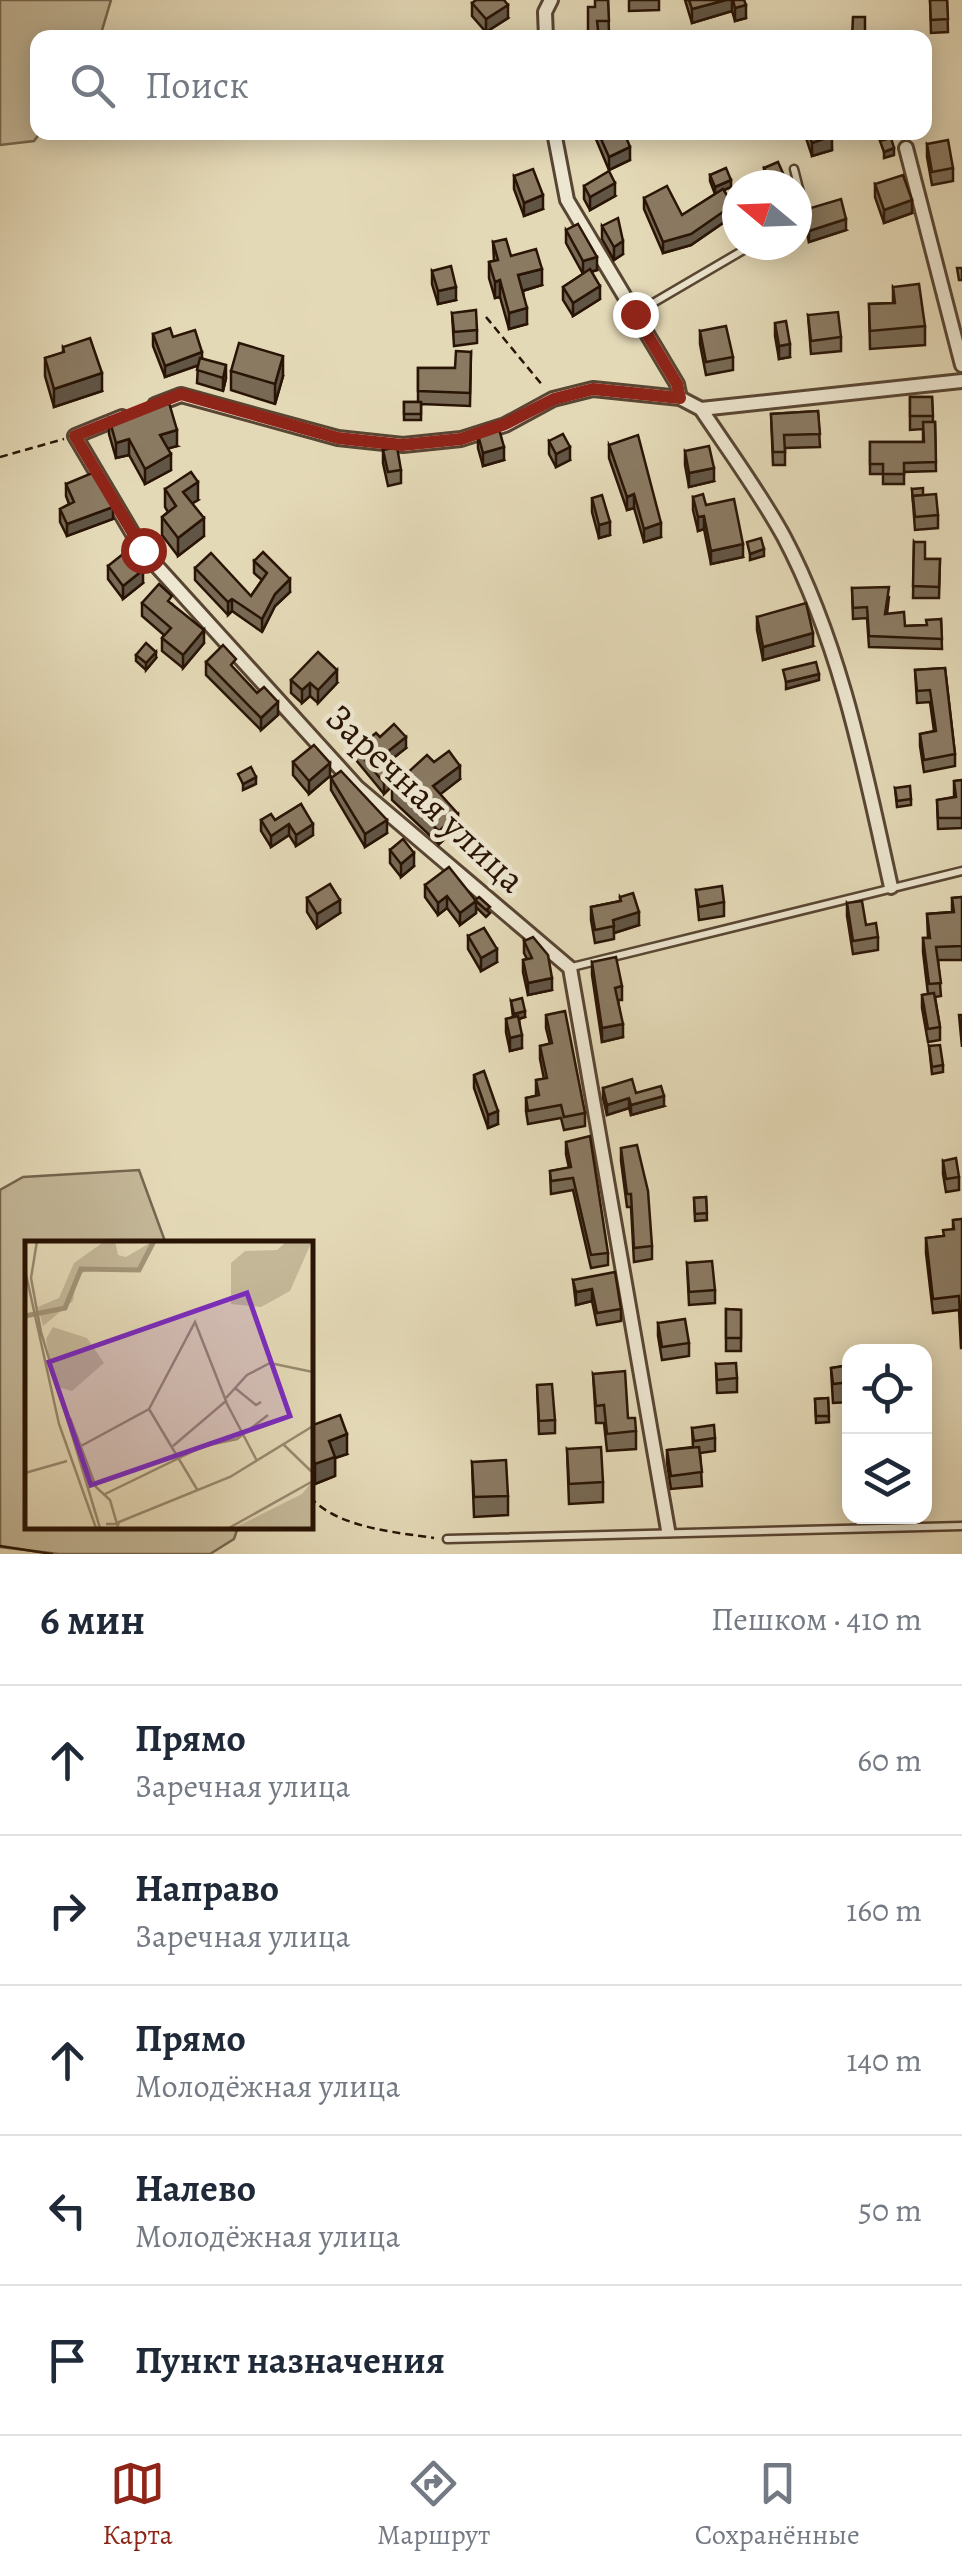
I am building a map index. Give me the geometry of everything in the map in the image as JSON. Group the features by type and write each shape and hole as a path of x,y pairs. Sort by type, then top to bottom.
{"street":[{"path":"546,30 545,12 551,0"},
{"path":"556,140 567,200 677,384 680,398"},
{"path":"906,148 962,365"},
{"path":"702,409 962,381"},
{"path":"75,436 181,394 338,438 402,445 461,439 505,424 554,399 593,389 680,398 702,409 784,538 818,618 857,734 891,887"},
{"name":"Заречная улица","path":"75,436 143,550 357,786 570,968"},
{"path":"570,968 668,1530"}],"lane":[{"path":"635,314 727,260"},
{"path":"570,968 962,870"},
{"path":"446,1540 668,1530 962,1526"}],"path":[{"path":"486,317 554,399"},
{"path":"0,457 75,436"},
{"path":"312,1498 318,1505 372,1528 446,1540"}],"shaded area":[{"path":"0,0 111,0 102,30 30,30 30,140 35,140 0,145"},
{"path":"139,1170 165,1241 25,1241 25,1529 237,1529 234,1539 210,1554 59,1554 0,1547 0,1190 23,1177"}],"building":[{"path":"504,0 508,5 486,19 472,3"},
{"path":"595,0 608,0 609,21 597,21 598,30 588,30 588,7 595,7"},
{"path":"689,0 726,0 692,9"},
{"path":"733,0 744,0 746,5 735,8"},
{"path":"930,0 947,0 948,19 931,20"},
{"path":"853,17 865,17 865,30 852,30"},
{"path":"602,140 627,140 630,147 609,157"},
{"path":"892,140 894,148 884,152 880,141"},
{"path":"948,140 953,168 932,172 927,144"},
{"path":"778,162 782,170 765,170"},
{"path":"726,168 727,170 722,170 722,184 715,187 710,175"},
{"path":"533,169 543,195 524,203 514,176"},
{"path":"609,171 615,183 590,197 584,186"},
{"path":"903,175 912,200 884,210 875,184"},
{"path":"667,186 682,215 722,190 722,213 691,234 663,242 644,198"},
{"path":"841,199 846,219 812,230 812,208"},
{"path":"618,218 623,241 614,247 602,226"},
{"path":"578,224 597,257 583,261 566,230"},
{"path":"506,239 511,256 536,249 542,269 518,275 527,308 509,313 500,280 495,282 489,262 498,260 493,242"},
{"path":"451,266 456,287 438,291 432,271"},
{"path":"590,269 600,286 573,303 563,287"},
{"path":"919,284 925,326 870,331 869,304 895,303 893,287"},
{"path":"476,310 477,330 454,332 452,313"},
{"path":"838,312 841,337 811,341 808,315"},
{"path":"786,321 790,344 779,346 775,323"},
{"path":"726,326 733,357 706,362 700,331"},
{"path":"170,328 173,337 195,330 202,352 165,366 153,334"},
{"path":"90,338 102,373 54,389 45,358"},
{"path":"239,343 283,356 275,384 231,371"},
{"path":"456,351 471,352 470,393 418,391 418,368 455,368"},
{"path":"200,358 226,365 223,378 197,370"},
{"path":"167,396 177,430 160,435 171,454 145,469 129,439 116,443 109,418"},
{"path":"910,397 932,397 933,416 910,416"},
{"path":"404,402 421,402 421,414 404,414"},
{"path":"818,411 820,434 784,435 785,452 773,452 771,414"},
{"path":"923,422 935,422 936,462 904,463 904,474 883,474 883,464 870,464 870,442 924,442"},
{"path":"499,429 504,447 483,453 478,435"},
{"path":"563,434 570,447 556,454 549,441"},
{"path":"638,435 661,523 644,529 634,494 627,497 609,445"},
{"path":"709,446 714,468 689,473 685,451"},
{"path":"397,447 401,470 388,472 383,450"},
{"path":"191,472 198,482 183,492 204,518 178,538 162,517 176,506 165,489"},
{"path":"92,473 113,507 67,524 60,509 74,502 66,484"},
{"path":"923,488 923,495 913,496 913,501 912,489"},
{"path":"703,494 706,505 734,499 743,544 711,551 704,516 698,517 693,497"},
{"path":"936,494 938,515 915,517 913,496"},
{"path":"602,495 610,522 599,525 592,498"},
{"path":"761,538 764,549 750,554 747,542"},
{"path":"914,542 925,542 925,559 940,559 939,587 913,586"},
{"path":"128,550 143,570 123,586 108,566"},
{"path":"263,552 290,579 275,594 262,619 232,599 228,602 195,568 211,553 251,596 267,573 254,561"},
{"path":"159,584 172,596 168,601 204,630 183,655 162,638 171,628 142,603"},
{"path":"889,587 885,614 904,612 905,626 927,625 926,620 941,619 942,639 869,636 867,607 853,608 852,588"},
{"path":"806,603 813,633 763,647 757,617"},
{"path":"146,643 156,652 146,663 136,655"},
{"path":"223,645 236,659 231,665 257,693 264,687 278,702 261,718 206,662"},
{"path":"318,652 337,670 318,690 310,683 302,690 291,680"},
{"path":"816,662 819,674 786,682 783,670"},
{"path":"945,668 955,754 924,760 920,734 936,731 930,690 917,691 915,670"},
{"path":"394,724 406,737 377,760 392,775 384,783 356,749 376,733 380,737"},
{"path":"314,745 330,763 309,781 293,762"},
{"path":"449,751 460,766 433,786 458,814 439,831 392,787 427,755 434,762"},
{"path":"251,767 256,777 243,784 238,774"},
{"path":"341,771 387,820 365,834 331,778"},
{"path":"962,780 962,818 938,818 937,800 956,797 954,781"},
{"path":"910,786 911,799 897,801 895,788"},
{"path":"301,804 313,824 296,835 289,824 271,836 261,820 271,814 275,820"},
{"path":"403,839 414,853 401,864 390,850"},
{"path":"449,867 476,901 460,913 447,896 438,903 425,885"},
{"path":"330,884 340,900 317,914 307,898"},
{"path":"722,886 724,902 699,907 696,890"},
{"path":"633,893 639,912 613,920 614,926 595,930 591,907 621,901 620,897"},
{"path":"479,897 490,907 486,910 475,900"},
{"path":"962,897 962,946 936,947 941,983 929,984 923,938 930,938 927,914 954,912 952,898"},
{"path":"862,901 866,925 876,923 878,937 853,941 847,903"},
{"path":"484,928 497,949 481,958 468,936"},
{"path":"533,937 548,955 552,978 528,983 523,960 532,958 524,941"},
{"path":"616,957 622,986 615,988 623,1024 602,1028 592,962"},
{"path":"934,993 940,1027 928,1029 922,995"},
{"path":"522,998 525,1011 514,1014 511,1001"},
{"path":"565,1011 585,1113 564,1117 561,1105 528,1111 526,1098 539,1095 536,1080 547,1078 540,1046 552,1043 546,1015"},
{"path":"518,1016 522,1035 510,1038 506,1019"},
{"path":"940,1045 943,1065 932,1067 929,1046"},
{"path":"484,1071 498,1111 488,1115 474,1075"},
{"path":"632,1079 636,1093 661,1086 664,1096 631,1105 629,1098 607,1105 603,1088"},
{"path":"590,1136 608,1253 591,1255 573,1178 551,1181 550,1171 571,1167 566,1142"},
{"path":"637,1145 648,1191 652,1246 634,1248 631,1194 627,1194 621,1148"},
{"path":"956,1158 959,1177 946,1179 943,1161"},
{"path":"706,1197 707,1213 695,1214 694,1198"},
{"path":"962,1219 961,1333 959,1296 933,1299 926,1238 944,1236 943,1230 954,1229 953,1220"},
{"path":"712,1261 715,1290 689,1292 687,1263"},
{"path":"615,1272 621,1309 597,1313 592,1289 576,1292 573,1280"},
{"path":"726,1309 741,1310 741,1338 726,1338"},
{"path":"685,1319 689,1343 662,1347 658,1323"},
{"path":"736,1363 737,1378 717,1380 716,1364"},
{"path":"842,1366 842,1383 833,1384 831,1368"},
{"path":"625,1371 628,1418 635,1418 636,1431 607,1434 604,1405 596,1406 593,1374"},
{"path":"552,1384 555,1420 539,1421 537,1385"},
{"path":"828,1398 829,1416 816,1416 815,1399"},
{"path":"340,1415 347,1434 329,1441 335,1457 315,1464 312,1425"},
{"path":"714,1425 715,1438 694,1441 692,1428"},
{"path":"601,1447 603,1482 569,1484 567,1449"},
{"path":"699,1447 702,1472 671,1476 667,1450"},
{"path":"506,1460 508,1496 474,1497 472,1462"}],"tram line":[{"path":"0,1546 52,1554"}],"route":[{"path":"143,550 75,436 181,394 338,438 402,445 461,439 505,424 554,399 593,389 636,390 680,398 677,384 635,314"}]}
